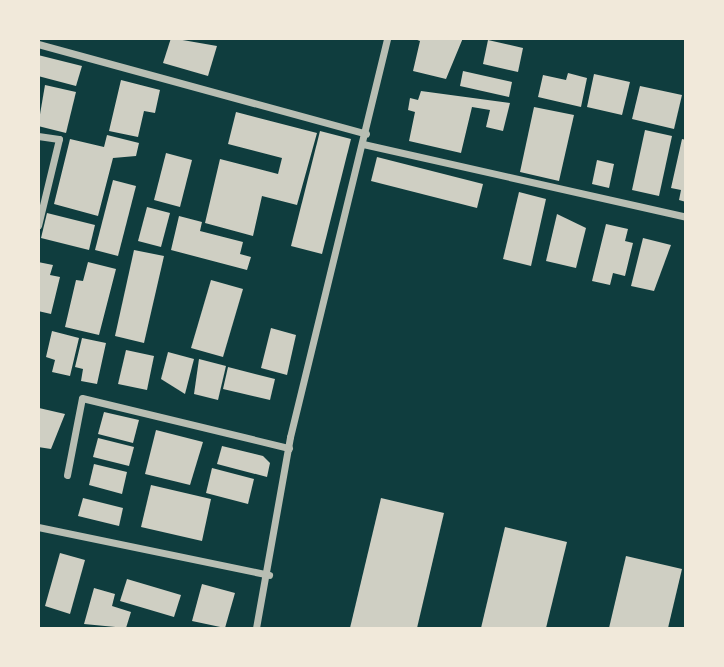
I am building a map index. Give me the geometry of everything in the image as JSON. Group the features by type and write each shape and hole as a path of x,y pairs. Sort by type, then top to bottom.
{"street":[{"path":"256,628 269,575 289,448 387,38"},
{"path":"38,44 366,134"},
{"path":"38,135 60,139 38,226"},
{"path":"363,144 685,217"},
{"path":"66,475 82,398 289,448"},
{"path":"38,527 269,575"}],"building":[{"path":"171,38 217,46 208,76 163,63"},
{"path":"412,38 463,38 446,79 413,71 420,41"},
{"path":"488,40 523,48 518,72 483,64"},
{"path":"38,55 82,66 76,86 38,76"},
{"path":"463,71 512,82 509,97 460,86"},
{"path":"568,73 587,78 581,107 538,97 543,75 566,80"},
{"path":"594,74 630,82 622,115 587,107"},
{"path":"121,80 160,90 155,113 144,111 138,137 109,131"},
{"path":"45,85 76,92 66,133 38,126"},
{"path":"640,86 682,95 674,129 632,119"},
{"path":"421,91 510,103 503,131 486,127 490,110 472,107 461,153 409,141 415,112 408,110 410,98 418,100"},
{"path":"534,107 574,115 559,181 520,172"},
{"path":"236,112 317,133 297,205 262,196 253,236 205,223 220,159 278,174 282,158 228,144"},
{"path":"645,130 672,136 659,196 632,190"},
{"path":"320,131 351,139 322,254 291,246"},
{"path":"107,135 139,143 136,156 113,158 98,216 54,204 70,139 104,147"},
{"path":"682,139 686,140 686,202 679,200 681,190 671,188"},
{"path":"166,153 192,160 180,207 154,200"},
{"path":"377,157 483,184 477,208 371,181"},
{"path":"597,160 614,164 609,188 592,184"},
{"path":"113,180 136,186 118,256 95,250"},
{"path":"519,192 546,199 531,266 503,259"},
{"path":"147,207 170,213 161,247 138,241"},
{"path":"47,213 95,225 89,250 41,238"},
{"path":"557,214 586,228 576,268 546,261"},
{"path":"179,216 202,222 200,231 243,242 240,254 251,257 247,270 171,250"},
{"path":"606,224 628,229 625,241 633,243 625,276 613,273 610,285 592,281"},
{"path":"643,238 671,245 654,291 631,286"},
{"path":"134,250 164,256 144,343 115,336"},
{"path":"38,262 53,265 50,275 60,277 51,314 38,311"},
{"path":"88,262 116,269 99,335 65,327 76,280 83,281"},
{"path":"211,280 243,289 223,357 191,348"},
{"path":"271,328 296,335 287,375 261,368"},
{"path":"52,331 79,338 70,376 52,372 55,360 46,357"},
{"path":"82,338 106,343 97,384 81,381 83,369 75,367"},
{"path":"126,350 154,356 147,390 118,384"},
{"path":"168,352 194,359 185,394 161,379"},
{"path":"199,359 226,366 218,400 194,394"},
{"path":"228,367 275,379 270,400 223,389"},
{"path":"39,408 65,414 51,449 38,447"},
{"path":"104,412 139,420 133,443 98,434"},
{"path":"156,430 203,442 190,485 145,474"},
{"path":"98,438 134,447 129,466 93,457"},
{"path":"222,446 263,456 270,463 267,477 217,464"},
{"path":"94,464 127,472 122,494 89,485"},
{"path":"212,468 254,479 248,504 206,493"},
{"path":"151,485 211,499 202,541 141,527"},
{"path":"83,498 123,508 119,526 78,516"},
{"path":"381,498 444,513 417,628 350,628"},
{"path":"505,527 567,542 546,628 481,628"},
{"path":"60,553 85,560 70,614 45,606"},
{"path":"626,556 682,569 668,628 609,628"},
{"path":"127,579 181,595 174,617 120,601"},
{"path":"202,584 235,593 225,628 192,621"},
{"path":"94,588 115,594 112,606 131,612 126,628 84,624"}]}
